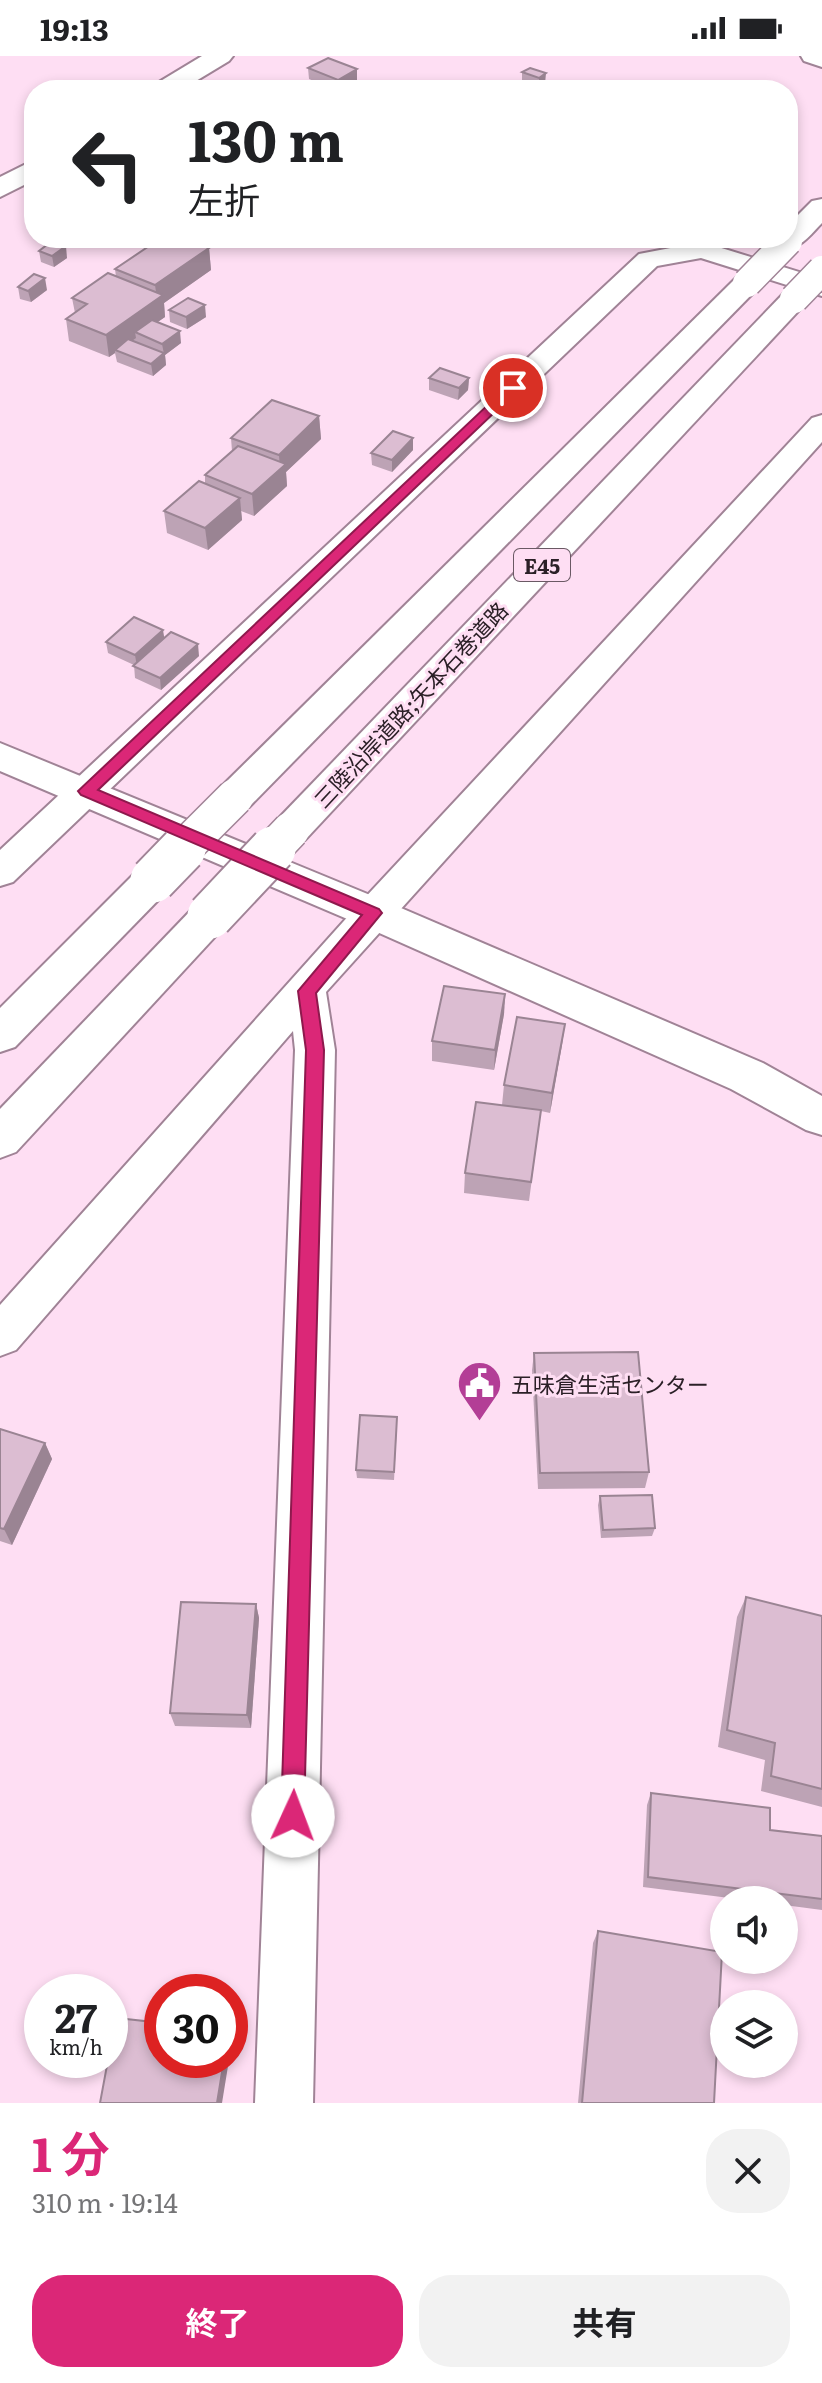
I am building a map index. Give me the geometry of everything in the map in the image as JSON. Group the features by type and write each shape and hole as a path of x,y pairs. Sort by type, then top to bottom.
{"main road":[{"path":"178,80 212,57"},
{"path":"0,189 24,174"},
{"name":"E45","path":"798,231 822,207"},
{"name":"E45","path":"0,1035 781,248"},
{"name":"三陸沿岸道路;矢本石巻道路","path":"0,1139 291,830 808,294 822,270"},
{"path":"0,756 373,913 747,1076 822,1117"}],"street":[{"path":"812,56 822,60"},
{"path":"0,872 648,260 702,250 808,294"},
{"path":"0,1336 373,913 822,424"},
{"path":"284,2103 315,1050 307,991"}],"building":[{"path":"328,58 357,69 338,80 308,68"},
{"path":"530,68 546,73 539,78 522,72"},
{"path":"43,248 63,248 52,256 39,251"},
{"path":"146,248 209,248 155,285 115,269"},
{"path":"108,273 163,295 106,335 66,319 87,304 72,298"},
{"path":"34,274 45,278 28,291 18,287"},
{"path":"188,298 205,305 186,317 169,310"},
{"path":"152,320 180,331 162,344 135,332"},
{"path":"128,339 164,353 151,364 115,350"},
{"path":"440,368 469,378 459,388 429,378"},
{"path":"272,400 319,416 279,455 231,438"},
{"path":"393,431 413,438 392,460 371,453"},
{"path":"238,446 286,464 252,494 205,475"},
{"path":"199,481 240,498 205,528 164,511"},
{"path":"134,617 163,630 135,655 106,642"},
{"path":"171,632 198,644 160,678 133,666"},
{"path":"444,986 505,994 495,1050 432,1041"},
{"path":"517,1017 565,1024 552,1093 504,1085"},
{"path":"476,1102 541,1110 531,1182 465,1173"},
{"path":"638,1352 649,1472 540,1473 534,1353"},
{"path":"360,1415 397,1417 394,1472 356,1470"},
{"path":"0,1429 45,1443 4,1529 0,1528"},
{"path":"652,1495 655,1528 603,1530 600,1496"},
{"path":"746,1597 822,1616 822,1789 771,1776 775,1743 727,1730"},
{"path":"181,1602 256,1604 247,1715 170,1713"},
{"path":"651,1793 770,1808 770,1830 822,1836 822,1899 798,1896 798,1886 719,1886 648,1877"},
{"path":"598,1931 710,1950 710,1974 721,1974 720,1990 710,1990 710,2078 715,2078 714,2103 582,2103"},
{"path":"128,2019 144,2021 144,2078 221,2078 217,2103 100,2103 105,2078 128,2078"}],"place":[{"name":"五味倉生活センター","path":"480,1422"}],"route":[{"path":"293,1816 315,1050 307,991 373,913 86,791 513,388"}]}
